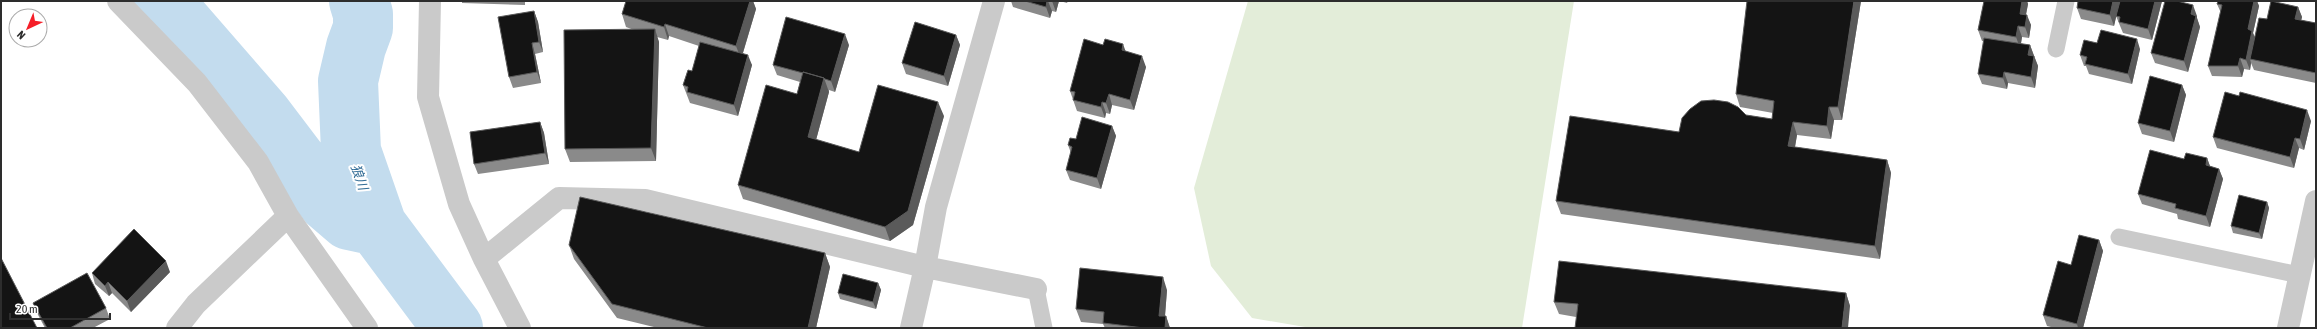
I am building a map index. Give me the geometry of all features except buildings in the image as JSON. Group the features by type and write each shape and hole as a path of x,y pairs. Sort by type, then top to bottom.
{"street":[{"path":"118,1 197,83 258,162 288,216 367,328"},
{"path":"430,1 428,97 459,204 484,259 520,328"},
{"path":"911,328 936,207 994,1"},
{"path":"484,259 558,198 645,200 925,266 1036,289"},
{"path":"2288,328 2316,201"},
{"path":"177,328 196,304 288,216"}],"lane":[{"path":"2056,49 2066,1"},
{"path":"2119,237 2299,275"},
{"path":"1036,289 1044,328"}],"green space":[{"path":"1248,1 1574,1 1522,328 1311,328 1252,318 1211,266 1194,188"}],"waterway":[{"path":"163,1 262,115 328,202 349,220 377,226"},
{"name":"狼川","path":"359,1 363,14 363,28 356,47 348,81 351,151 377,226 453,328"}]}
